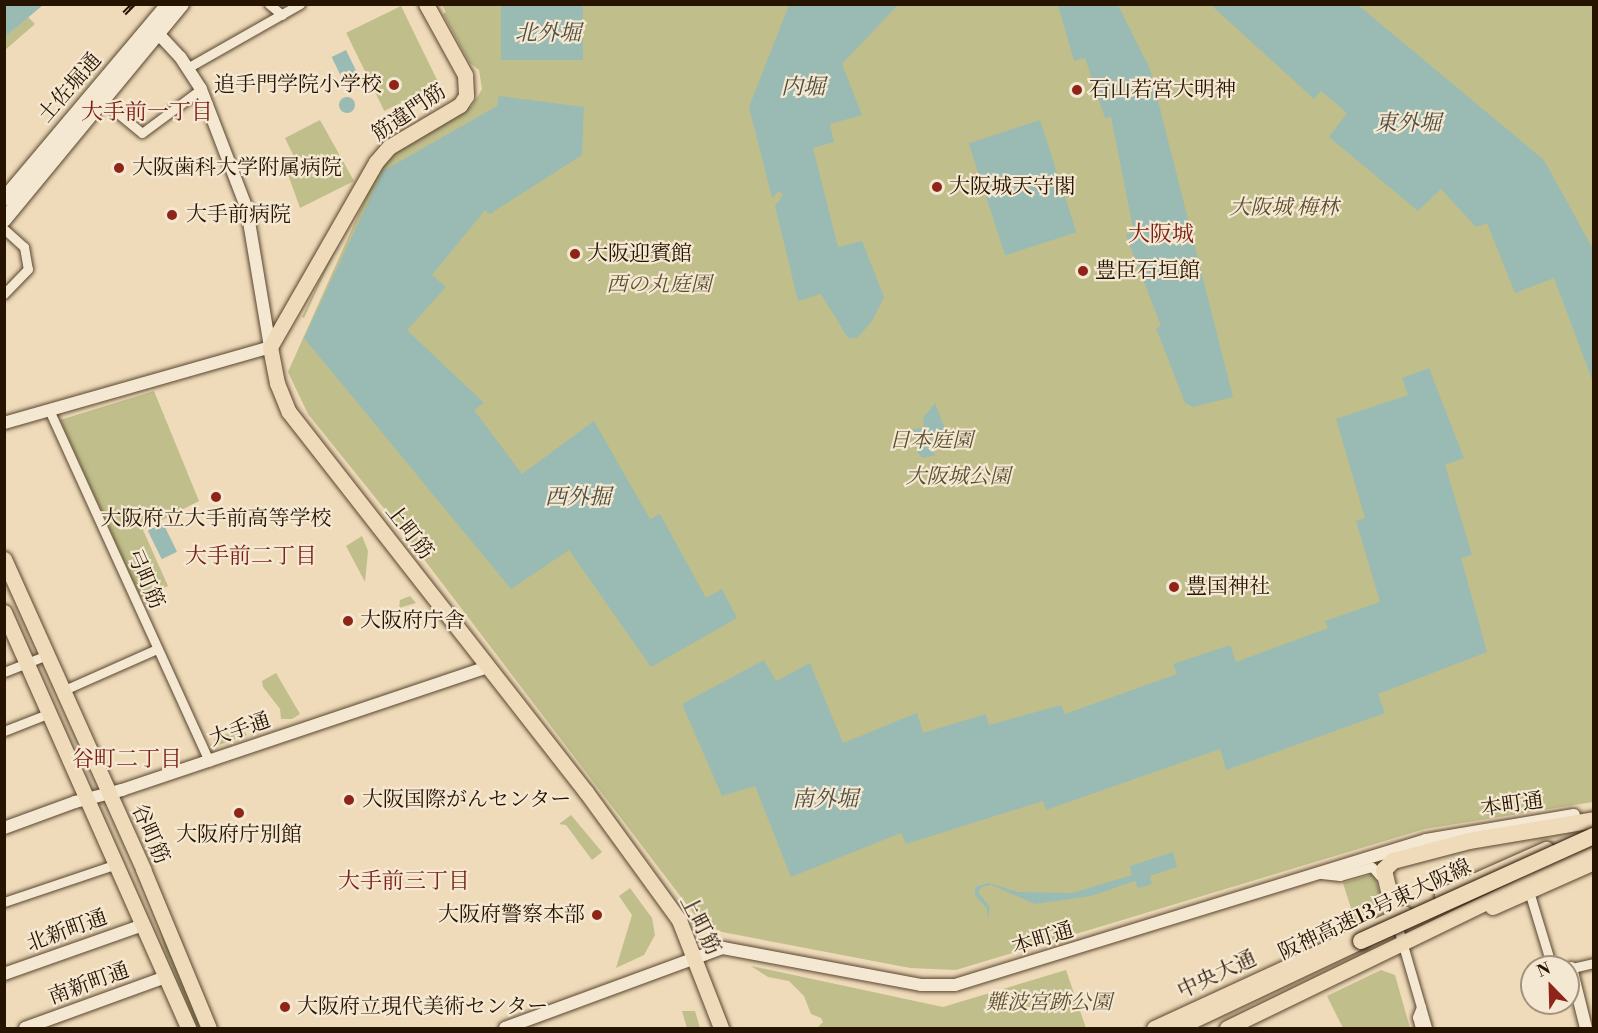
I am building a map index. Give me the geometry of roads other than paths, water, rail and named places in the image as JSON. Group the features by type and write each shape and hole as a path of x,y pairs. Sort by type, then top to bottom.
{"highway":[{"path":"1395,917 1384,870 1393,861 1415,854 1593,820"},
{"name":"阪神高速13号東大阪線","path":"1201,1029 1243,1003 1593,836"},
{"name":"阪神高速13号東大阪線","path":"1177,1029 1243,1003 1593,848"},
{"path":"1493,907 1593,862"}],"main road":[{"name":"土佐堀通","path":"4,220 104,101 154,29 168,4"},
{"name":"土佐堀通","path":"4,199 154,29 182,4"},
{"name":"筋違門筋","path":"270,346 381,154 460,105 466,96 465,75 426,4"},
{"name":"上町筋","path":"270,346 277,383 289,412 586,792 678,920 695,958 721,1029"},
{"name":"谷町筋","path":"4,559 109,793 209,1029"},
{"name":"谷町筋","path":"4,612 89,798 188,1029"},
{"name":"中央大通","path":"1154,1029 1593,828"},
{"path":"1227,1029 1465,915 1593,848"}],"street":[{"path":"268,4 282,15"},
{"path":"189,68 300,4"},
{"name":"上町筋","path":"154,29 189,68 201,89 247,209 270,346"},
{"path":"104,101 142,133 201,89"},
{"path":"4,229 24,247 28,269 4,294"},
{"path":"4,423 50,412 270,346"},
{"name":"弓町筋","path":"50,412 208,761"},
{"path":"62,690 157,649"},
{"path":"4,672 46,655"},
{"name":"大手通","path":"4,828 488,667"},
{"path":"4,731 50,713"},
{"name":"本町通","path":"505,1029 723,948 736,948 921,985 955,985 1426,840 1593,813"},
{"path":"4,903 117,864"},
{"path":"1321,874 1340,876 1376,868 1395,917 1427,1029"},
{"path":"1465,915 1531,898 1593,870"},
{"path":"1531,898 1548,955"},
{"name":"北新町通","path":"4,974 143,925"},
{"name":"南新町通","path":"25,1029 166,977"},
{"path":"1420,1029 1417,1017 1421,1006"},
{"path":"1580,1007 1586,1029"}],"water":[{"path":"5,4 43,4 43,5 5,37"},
{"name":"北外堀","path":"501,5 583,5 583,60 501,60"},
{"name":"内堀","path":"789,5 898,5 842,64 862,115 830,124 834,142 813,148 838,247 862,241 884,297 872,321 857,338 848,338 821,294 798,301 775,206 783,195 779,191 772,198 749,107"},
{"path":"1058,5 1118,5 1150,69 1233,397 1193,407 1185,403 1156,328 1161,326 1126,235 1134,233 1111,117 1105,118 1085,58 1074,61"},
{"name":"東外堀","path":"1211,5 1358,5 1544,160 1593,249 1593,382 1554,278 1515,293 1487,223 1476,227 1441,189 1418,211 1329,137 1347,113 1321,91 1314,99"},
{"path":"346,50 360,79 346,86 332,57"},
{"name":"西外掘","path":"499,96 584,107 582,155 490,214 485,210 432,275 446,287 407,330 484,403 474,410 522,474 594,421 650,519 660,514 706,598 722,589 737,618 651,667 569,550 511,589 304,338 383,171 497,106"},
{"path":"344,97 350,97 355,105 353,111 344,113 339,108 339,102"},
{"path":"1040,120 1076,232 1005,255 969,143"},
{"name":"南外堀","path":"1429,368 1464,458 1445,465 1472,555 1461,558 1487,652 1378,694 1385,713 1226,770 1220,749 1046,810 1043,801 906,844 901,833 791,877 755,786 722,796 682,704 764,660 776,681 810,663 843,743 917,713 923,733 986,714 989,725 1061,705 1065,714 1177,674 1173,664 1230,645 1236,662 1328,628 1325,621 1380,602 1356,521 1365,518 1336,419 1408,395 1402,378"},
{"path":"935,403 950,441 932,438 929,443 935,455 923,458 917,452 913,430 924,427 923,418"},
{"path":"163,523 177,552 162,559 148,530"},
{"path":"1173,852 1177,867 1150,876 1152,884 1138,888 1135,881 1091,896 1035,904 991,885 982,887 978,892 990,907 987,919 987,909 975,895 975,887 988,883 1018,892 1072,893 1132,875 1130,866"}],"railway":[{"path":"124,13 133,4"}],"place":[{"name":"追手門学院小学校","path":"394,85"},
{"name":"石山若宮大明神","path":"1077,90"},
{"name":"大阪歯科大学附属病院","path":"119,168"},
{"name":"大阪城天守閣","path":"937,187"},
{"name":"大手前病院","path":"172,215"},
{"name":"大阪迎賓館","path":"575,254"},
{"name":"豊臣石垣館","path":"1083,271"},
{"name":"大阪府立大手前高等学校","path":"216,497"},
{"name":"豊国神社","path":"1174,587"},
{"name":"大阪府庁舎","path":"348,621"},
{"name":"大阪国際がんセンター","path":"349,800"},
{"name":"大阪府庁別館","path":"239,813"},
{"name":"大阪府警察本部","path":"597,915"},
{"name":"大阪府立現代美術センター","path":"285,1007"}],"district":[{"name":"大手前一丁目","path":"147,113"},
{"name":"大阪城","path":"1161,235"},
{"name":"大手前二丁目","path":"251,557"},
{"name":"谷町二丁目","path":"127,760"},
{"name":"大手前三丁目","path":"404,882"}],"park label":[{"name":"大阪城 梅林","path":"1284,208"},
{"name":"西の丸庭園","path":"659,285"},
{"name":"日本庭園","path":"931,441"},
{"name":"大阪城公園","path":"958,477"},
{"name":"難波宮跡公園","path":"1049,1003"}]}
